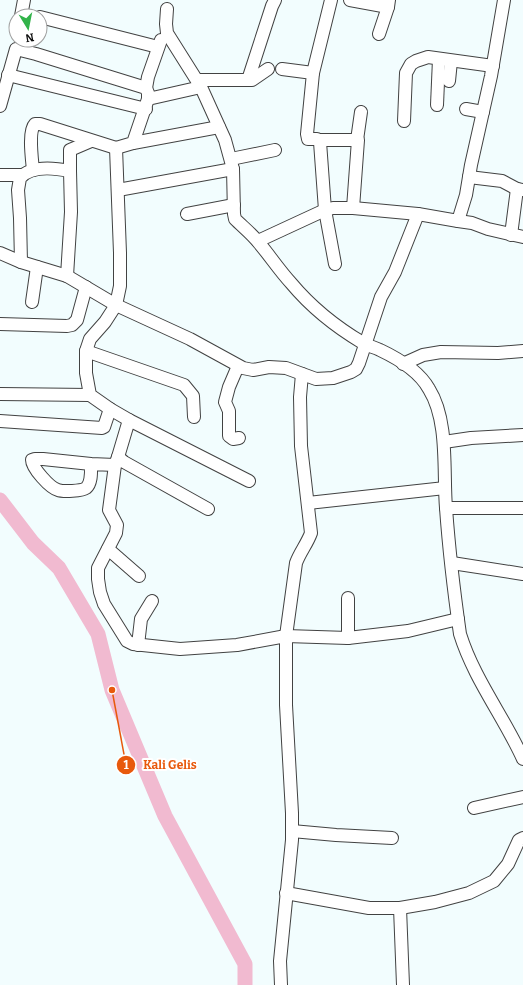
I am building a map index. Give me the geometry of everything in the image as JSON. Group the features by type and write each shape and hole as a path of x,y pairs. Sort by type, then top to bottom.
{"street":[{"path":"248,80 275,0"},
{"path":"331,0 313,73 306,134 308,139 357,140"},
{"path":"350,0 388,3 379,34"},
{"path":"458,221 466,195 504,0"},
{"path":"133,142 147,99 148,77 166,28 167,9"},
{"path":"48,19 158,47"},
{"path":"166,28 172,41 199,84 225,140 232,164 235,219 258,241 291,284 316,308 341,329 365,344 380,350 403,364 420,377 429,388 439,415 444,442 446,508 460,634 466,652 514,738 523,759"},
{"path":"0,106 16,48"},
{"path":"23,48 147,99"},
{"path":"404,121 406,73 411,64 428,57 492,66"},
{"path":"445,60 449,81"},
{"path":"437,105 445,60"},
{"path":"8,75 147,99 199,84 255,79 268,69"},
{"path":"282,69 313,73"},
{"path":"466,109 483,112"},
{"path":"353,208 357,140 361,112"},
{"path":"21,262 18,190 20,178 28,172 32,128 34,124 40,124 116,148 133,142 220,127"},
{"path":"319,140 322,153 325,210 335,264"},
{"path":"66,276 71,212 70,150 91,141"},
{"path":"90,395 86,373 86,351 90,339 105,322 116,304 120,286 116,148"},
{"path":"118,190 232,164 275,150"},
{"path":"0,175 44,169 70,171"},
{"path":"469,177 502,181 520,189 511,235"},
{"path":"187,214 234,206"},
{"path":"258,241 325,210 333,208 353,208 418,214 472,223 488,229 523,237"},
{"path":"0,253 21,262 66,276 116,304 190,339 238,366 253,370 269,367 286,368 316,379 333,378 356,369 381,297 395,272 418,214"},
{"path":"32,302 37,267"},
{"path":"0,324 72,325 77,320 86,287"},
{"path":"86,351 184,385 193,396 194,417"},
{"path":"403,364 423,355 441,352 498,353 523,351"},
{"path":"238,366 225,402 229,411 229,436 233,439 239,438"},
{"path":"281,985 280,961 292,831 286,705 286,636 296,563 311,533 300,446 300,397 302,374"},
{"path":"0,394 90,395 129,420 249,481"},
{"path":"0,421 102,428 104,427 110,409"},
{"path":"129,420 116,461 109,510 117,525 116,533 98,568 100,592 104,604 127,641 133,644 180,649 237,645 286,636 348,638 408,631 458,620"},
{"path":"444,442 471,438 523,435"},
{"path":"91,464 90,480 86,488 81,490 62,491 50,485 35,469 32,460 36,458 91,464 116,461 124,462 208,509"},
{"path":"308,503 445,488"},
{"path":"446,508 523,508"},
{"path":"108,549 138,576"},
{"path":"452,563 523,574"},
{"path":"348,598 348,638"},
{"path":"138,644 141,619 152,600"},
{"path":"474,808 523,797"},
{"path":"292,831 392,838"},
{"path":"286,893 369,908 400,908 469,893 494,881 508,864 519,840 523,838"},
{"path":"400,908 403,985"}],"waterway":[{"path":"0,500 33,543 59,568 98,634 112,690 165,816 245,964 245,985"}],"place":[{"name":"Kali Gelis","path":"112,690"}]}
